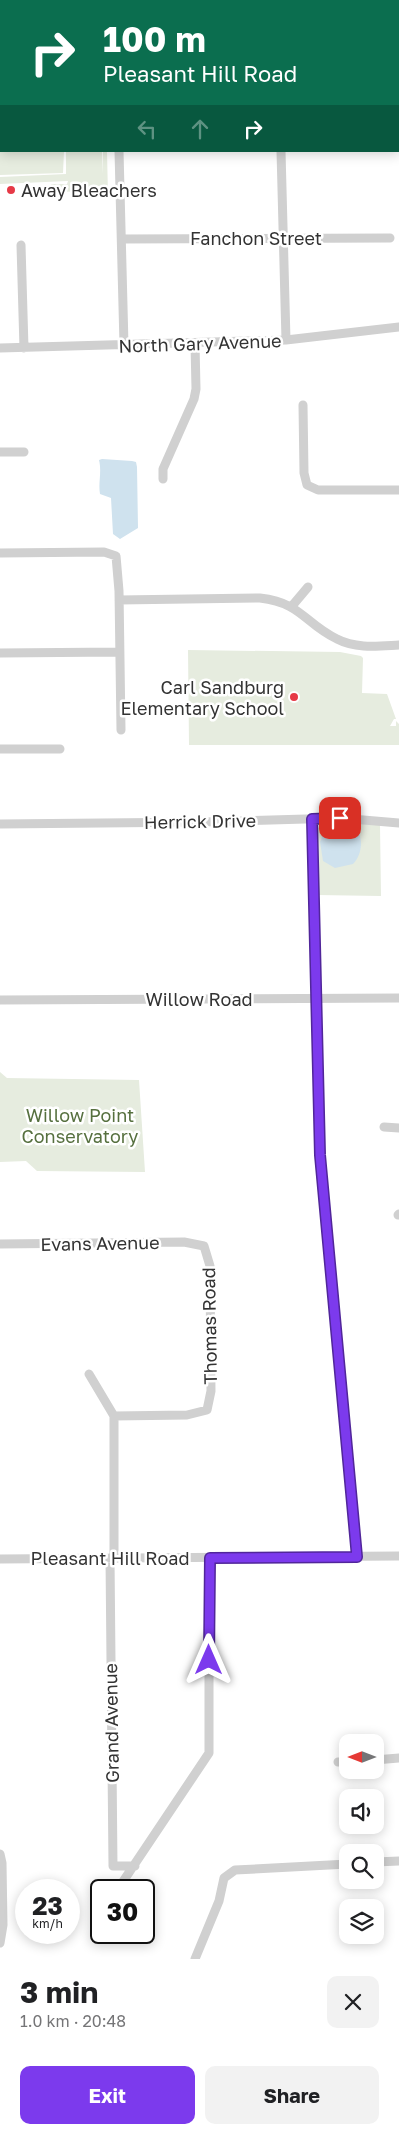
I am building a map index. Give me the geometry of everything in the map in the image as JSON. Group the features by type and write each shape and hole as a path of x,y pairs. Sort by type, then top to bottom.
{"street":[{"path":"119,152 124,345"},
{"path":"281,152 286,340"},
{"name":"Fanchon Street","path":"122,239 390,238"},
{"path":"21,246 24,348"},
{"name":"North Gary Avenue","path":"0,348 286,340 399,327"},
{"path":"163,479 163,469 194,400 196,389 195,344"},
{"path":"303,405 304,473 307,485 318,490 399,490"},
{"path":"0,452 24,452"},
{"path":"0,552 104,552 114,554 118,563 121,730"},
{"path":"292,606 308,587"},
{"path":"119,600 260,598 277,600 292,606 321,630 338,640 360,645 399,645"},
{"path":"0,653 119,652"},
{"path":"0,749 60,749"},
{"name":"Herrick Drive","path":"0,824 340,818 399,823"},
{"path":"312,819 320,1155 357,1557"},
{"name":"Willow Road","path":"0,1000 399,998"},
{"path":"384,1127 399,1128"},
{"name":"Evans Avenue","path":"0,1244 184,1242 200,1245"},
{"name":"Thomas Road","path":"114,1416 187,1415 207,1410 211,1391 210,1266 204,1246 200,1245"},
{"path":"89,1374 114,1416"},
{"name":"Grand Avenue","path":"114,1416 112,1558 113,1866 135,1866"},
{"name":"Pleasant Hill Road","path":"0,1559 399,1556"},
{"path":"125,1879 209,1753 210,1558"},
{"path":"384,1759 399,1758"},
{"path":"0,1854 3,1925 0,1943"},
{"path":"384,1862 399,1861"},
{"path":"195,1959 220,1901 224,1878 236,1870 339,1864"}],"green space":[{"path":"0,152 64,152 63,173 0,175"},
{"path":"66,152 102,152 103,174 103,152 107,152 108,196 104,196 103,186 96,186 96,191 53,192 51,184 67,184 68,181 0,184 0,177 66,174"},
{"name":"Carl Sandburg Elementary School","path":"188,650 340,652 361,656 363,658 362,693 387,694 396,719 394,719 390,726 396,726 396,721 399,724 399,745 189,745"},
{"path":"336,822 380,825 381,896 317,895 317,830 320,825"},
{"name":"Willow Point Conservatory","path":"0,1072 7,1078 139,1080 145,1172 37,1171 26,1161 0,1162"}],"water":[{"path":"99,460 136,462 138,528 120,539 113,534 111,498 100,494"},
{"path":"338,826 356,828 359,832 361,846 353,864 335,868 323,861 320,842 324,832"}],"place":[{"name":"Away Bleachers","path":"11,190"},
{"name":"Carl Sandburg Elementary School","path":"294,697"}],"route":[{"path":"209,1660 210,1558 357,1557 319,1130 312,819 340,818"}]}
